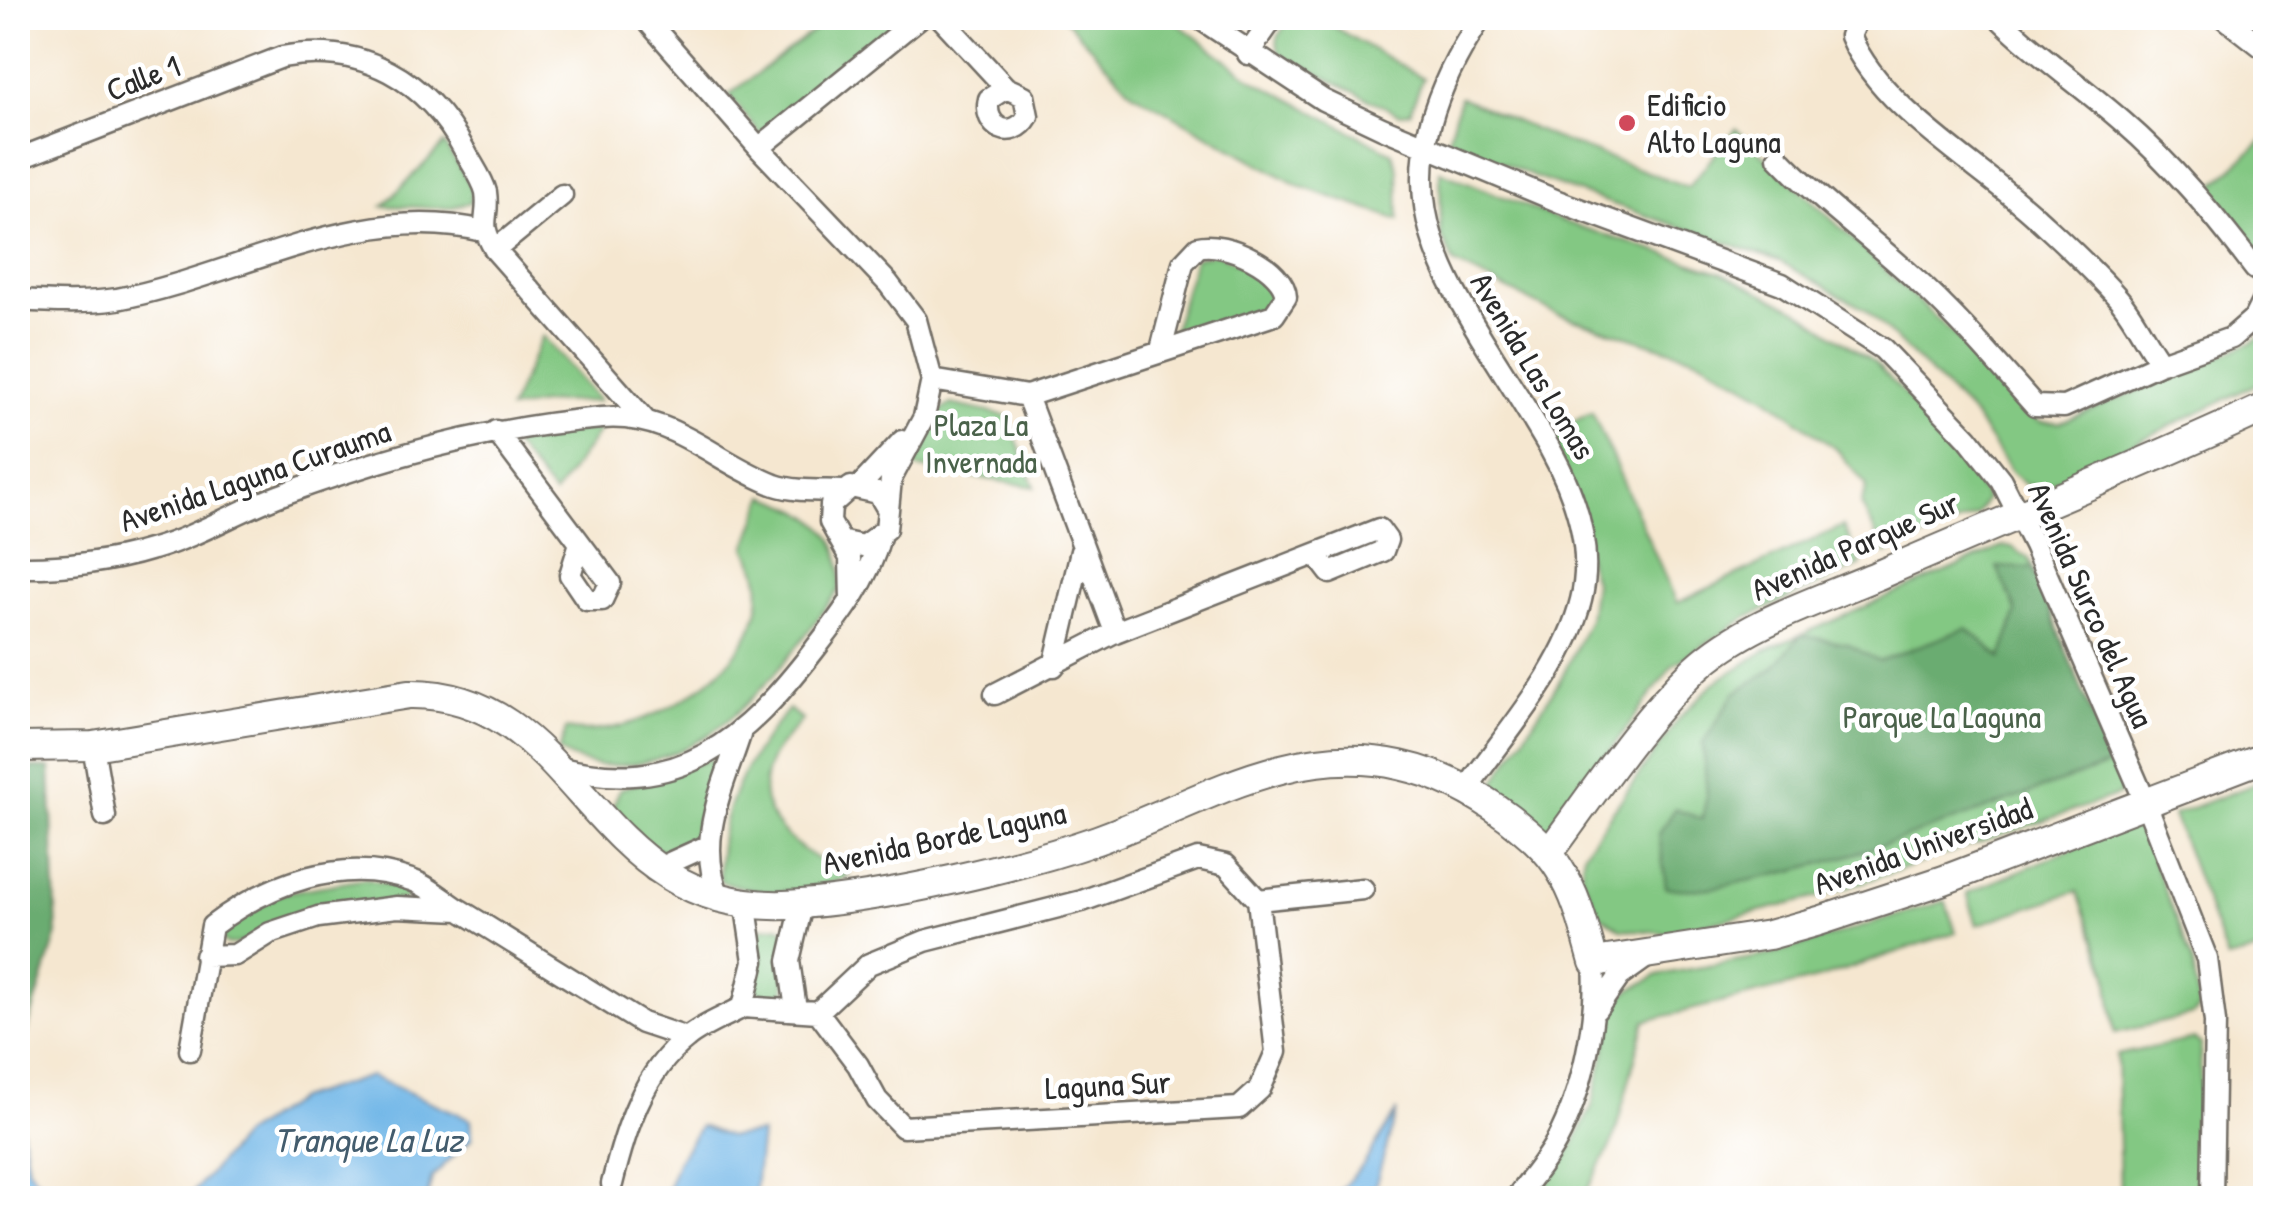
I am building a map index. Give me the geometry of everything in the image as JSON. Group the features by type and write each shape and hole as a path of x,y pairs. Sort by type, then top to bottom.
{"street":[{"path":"556,767 622,778 686,762 740,736 788,685 851,602 871,568 888,510 891,479 924,417 932,380 922,335 908,306 759,148 645,18"},
{"path":"759,148 919,18"},
{"path":"941,18 1006,88"},
{"name":"Avenida Surco del Agua","path":"1199,18 1248,54 1323,100 1426,146 1782,284 1884,349 1968,438 2001,480 2018,512 2145,801 2207,960 2215,1022 2212,1198"},
{"path":"1248,54 1273,18"},
{"name":"Avenida Las Lomas","path":"1468,787 1552,666 1581,603 1586,570 1583,538 1566,476 1477,333 1430,243 1424,200 1426,146 1440,90 1481,18"},
{"path":"1858,18 1850,36 1872,72 1935,134 1990,175 2038,219 2120,300 2161,363"},
{"path":"1999,18 2029,48 2123,121 2198,194 2255,268 2266,275"},
{"path":"2225,18 2266,50"},
{"name":"Calle 1","path":"18,159 282,57 343,54 379,64 412,83 457,136 486,191 483,231"},
{"path":"1778,156 1826,206 1909,273 1976,336 2036,406 2064,407 2161,363 2231,338 2254,318 2266,294"},
{"path":"495,250 562,196"},
{"path":"18,300 116,299 302,244 393,225 442,221 483,231 495,250 646,420"},
{"path":"932,380 1027,396 1274,315 1286,297 1284,284 1274,272 1218,246 1198,247 1183,263 1161,350"},
{"path":"1027,396 1082,551 1116,632"},
{"name":"Avenida Parque Sur","path":"1549,853 1641,729 1697,668 1757,627 2018,512 2158,458 2266,407"},
{"name":"Avenida Laguna Curauma","path":"18,567 75,564 154,549 276,497 366,466 496,431 606,417 646,420 682,432 760,478 792,488 851,488"},
{"path":"829,514 924,417"},
{"path":"496,431 580,542"},
{"name":"Avenida Laguna Curauma","path":"792,488 829,514 832,530 844,542 852,568 851,602"},
{"path":"851,488 878,493 888,510"},
{"path":"844,542 863,546 880,537"},
{"path":"1054,666 1082,551"},
{"path":"995,694 1116,632 1316,556"},
{"name":"Avenida Borde Laguna","path":"18,747 93,746 428,694 468,701 508,720 654,870 732,898 802,904 920,883 1095,840 1257,776 1303,764 1385,762 1468,787 1549,853 1580,913 1594,962 1590,1020 1570,1110 1555,1142 1516,1198"},
{"path":"740,736 707,846 732,898 754,961 743,1007"},
{"path":"93,746 105,816"},
{"name":"Avenida Universidad","path":"1594,962 1819,921 1944,880 2266,757"},
{"path":"592,810 622,778"},
{"path":"654,870 707,846"},
{"path":"612,1184 627,1124 656,1072 687,1038 743,1007 818,1012 870,964 925,941 1082,901 1198,859 1226,865 1258,900 1363,890"},
{"path":"190,1050 212,926 246,900 282,885 354,868 412,880 642,1023 687,1038"},
{"name":"Laguna Sur","path":"818,1012 858,1065 876,1100 903,1126 1239,1108 1260,1088 1276,1052 1258,900"},
{"path":"796,1010 789,961 802,904"},
{"path":"206,956 235,955 270,933 318,917 397,906 460,910"},
{"path":"1580,913 1606,938 1651,954"},
{"path":"1590,1020 1620,976 1651,954"}],"green space":[{"path":"831,18 903,18 760,134 729,95"},
{"path":"1064,18 1170,18 1252,79 1392,153 1398,169 1399,220 1299,186 1132,92"},
{"path":"1291,18 1318,18 1423,78 1410,112 1399,114 1281,55 1278,40"},
{"path":"1460,97 1547,135 1688,187 1736,129 1965,345 2026,414 2040,422 2060,423 2253,342 2265,332 2265,380 2048,485 2026,485 2011,472 1973,415 1866,310 1779,261 1534,177 1448,139"},
{"path":"2265,138 2265,258 2209,190"},
{"path":"444,144 471,185 471,202 449,208 383,206"},
{"path":"1440,171 1562,221 1720,272 1799,311 1875,363 1967,461 1986,499 1977,515 1886,554 1861,504 1867,486 1838,451 1768,398 1700,359 1557,314 1454,263 1441,235"},
{"path":"1216,253 1277,283 1273,306 1176,334 1173,331 1195,258"},
{"path":"543,335 599,401 552,402 509,410"},
{"name":"Plaza La Invernada","path":"951,404 1007,416 1035,487 914,467 942,410"},
{"path":"1592,412 1677,603 1843,526 1861,565 1748,617 1673,665 1549,834 1492,791 1492,786 1561,679 1589,619 1594,582 1551,434"},
{"path":"601,428 554,495 509,439"},
{"path":"765,496 811,517 832,539 838,553 839,590 796,647 749,701 693,744 661,758 616,766 583,762 559,751 566,729 600,730 638,721 676,704 710,680 738,651 755,618 759,583 746,548"},
{"name":"Parque La Laguna","path":"2002,547 2012,547 2029,559 2122,788 2119,795 1823,896 1669,933 1621,929 1600,915 1581,875 1584,852 1680,717 1714,683 1766,650"},
{"name":"Parque La Laguna","path":"1997,567 2032,568 2112,764 1936,827 1802,869 1700,889 1666,887 1659,834 1675,809 1702,819 1707,795 1703,743 1735,693 1772,669 1801,635 1847,644 1879,661 1967,628 2001,658 2017,612"},
{"path":"789,709 802,720 772,757 765,779 765,799 783,832 798,846 850,876 818,887 785,892 720,881 723,832 736,788 759,747"},
{"path":"710,759 719,770 688,848 653,848 612,808 620,789"},
{"path":"18,767 50,768 57,934 18,1060"},
{"path":"2265,780 2265,950 2227,959 2173,815"},
{"path":"2131,824 2141,830 2193,963 2199,1009 2193,1015 2115,1033 2108,974 2077,891 1977,925 1967,893"},
{"path":"365,879 408,889 406,899 236,944 227,945 220,937 223,928 282,893"},
{"path":"1945,901 1956,932 1821,978 1645,1021 1613,1141 1583,1198 1538,1198 1572,1148 1592,1106 1615,1009 1624,994 1658,975 1774,954"},
{"path":"779,926 787,931 785,995 769,999 756,990 758,933 762,928"},
{"path":"2194,1039 2201,1044 2197,1198 2120,1198 2117,1055"}],"water":[{"name":"Tranque La Luz","path":"370,1076 471,1119 472,1138 432,1177 427,1198 188,1198 243,1135 298,1099"},
{"path":"18,1107 28,1168 52,1198 18,1198"},
{"path":"1397,1111 1376,1183 1366,1198 1333,1198 1363,1165"},
{"path":"700,1126 729,1137 761,1133 754,1198 664,1198 677,1162"}],"place":[{"name":"Edificio Alto Laguna","path":"1627,123"}]}
